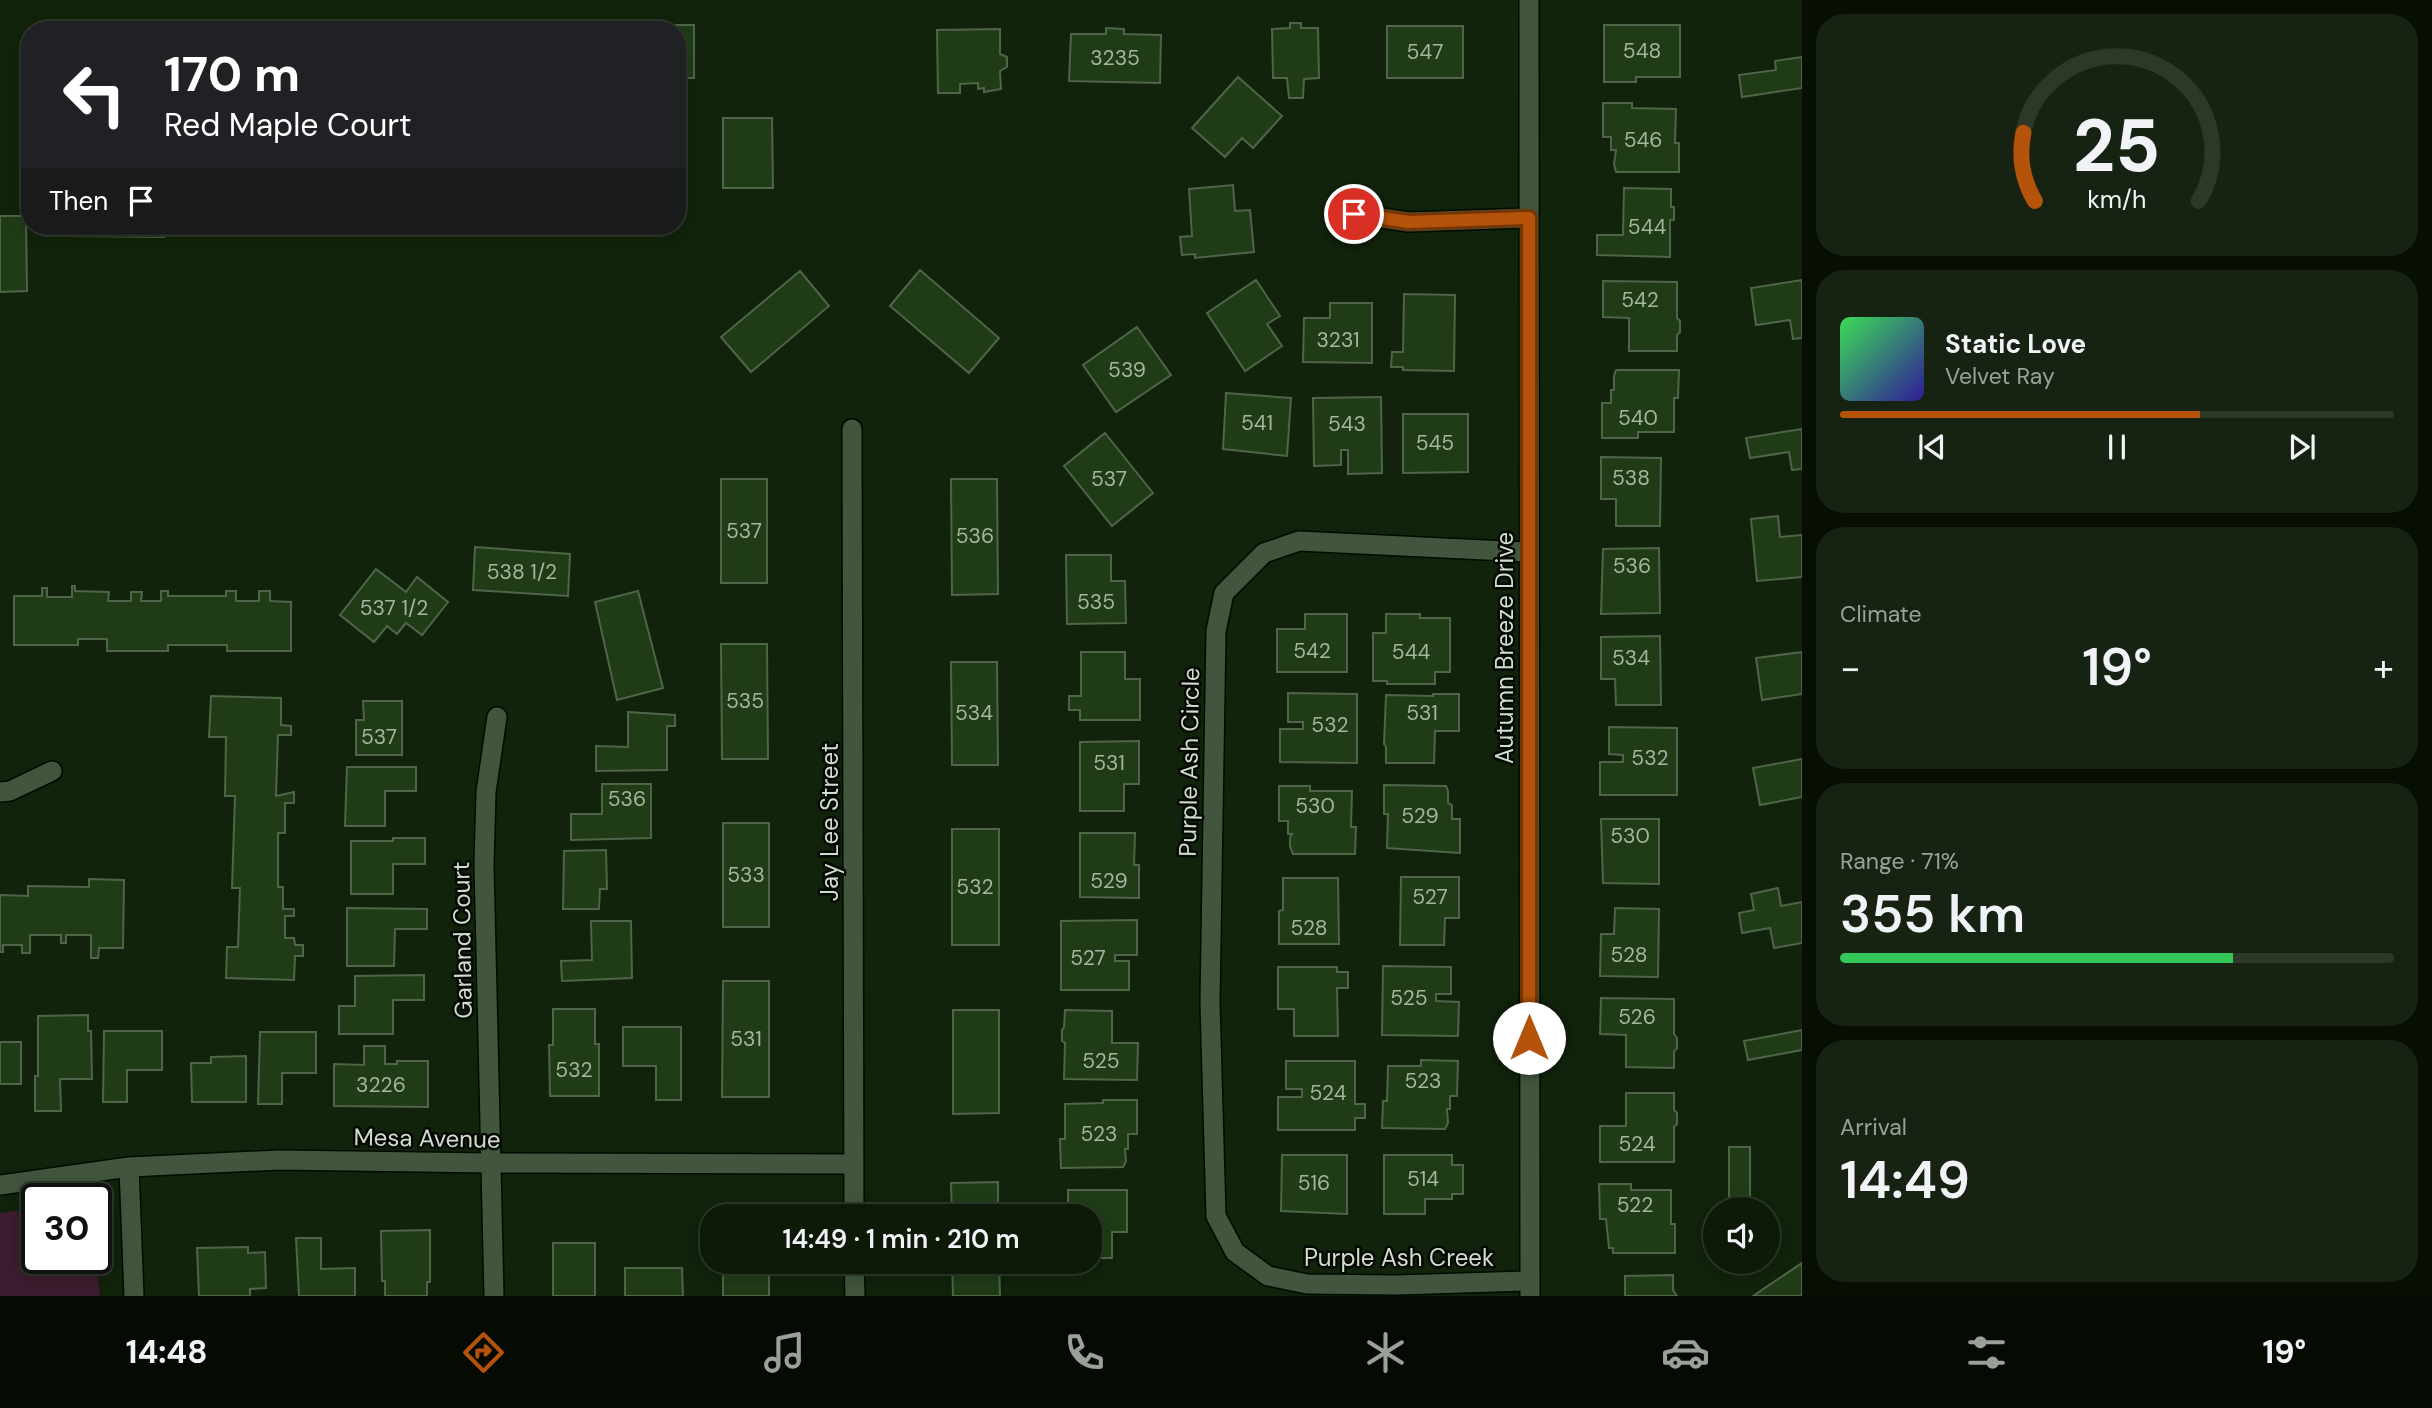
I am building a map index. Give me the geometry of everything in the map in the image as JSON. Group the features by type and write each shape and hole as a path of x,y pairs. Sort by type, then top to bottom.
{"street":[{"name":"Autumn Breeze Drive","path":"1529,0 1530,1289"},
{"path":"1354,214 1409,222 1529,218"},
{"name":"Jay Lee Street","path":"852,429 854,1204"},
{"name":"Purple Ash Circle","path":"1235,1252 1216,1216 1210,1003 1216,631 1224,593 1264,553 1299,541 1528,551"},
{"name":"Garland Court","path":"494,1296 484,865 486,792 497,718"},
{"path":"0,792 10,791 52,772"},
{"name":"Mesa Avenue","path":"0,1185 129,1167 280,1160 854,1164"},
{"path":"129,1167 134,1296"},
{"name":"Purple Ash Creek","path":"1235,1252 1268,1276 1307,1284 1530,1289"},
{"path":"854,1274 855,1296"}],"shaded area":[{"path":"21,1210 21,1274 98,1274 100,1296 0,1296 0,1213"}],"building":[{"path":"1290,23 1301,23 1301,28 1318,28 1319,78 1304,79 1303,98 1289,98 1287,78 1273,78 1272,29 1290,28"},
{"path":"686,25 694,25 694,78 686,78"},
{"path":"1604,25 1680,25 1680,77 1636,77 1636,82 1604,82"},
{"path":"1387,26 1463,26 1463,78 1387,78"},
{"path":"1106,28 1124,29 1124,34 1161,35 1160,83 1069,81 1071,34 1106,34"},
{"path":"1000,29 1000,54 1007,57 1007,67 1000,71 1001,89 984,92 984,88 978,89 978,83 960,84 960,93 938,93 937,30"},
{"path":"1802,57 1802,88 1742,97 1739,75 1776,70 1775,61"},
{"path":"1238,77 1282,116 1253,148 1242,138 1225,157 1192,128"},
{"path":"1603,103 1632,103 1632,108 1676,109 1675,143 1679,143 1679,172 1616,172 1616,150 1611,150 1611,137 1603,137"},
{"path":"723,118 772,118 773,188 723,188"},
{"path":"1233,185 1235,211 1250,210 1254,252 1195,258 1195,254 1182,255 1180,237 1192,236 1189,189"},
{"path":"1624,188 1671,189 1674,220 1670,220 1670,257 1597,255 1597,235 1623,235"},
{"path":"0,216 21,216 21,235 26,235 27,291 0,292"},
{"path":"164,235 164,237 71,236"},
{"path":"920,270 999,338 969,373 890,306"},
{"path":"800,271 829,306 751,372 721,337"},
{"path":"1256,280 1280,316 1267,324 1282,346 1245,371 1207,313"},
{"path":"1802,280 1802,338 1793,339 1790,320 1756,325 1751,288"},
{"path":"1603,281 1677,282 1677,318 1680,321 1680,332 1677,335 1677,351 1629,351 1629,318 1603,317"},
{"path":"1404,294 1455,295 1454,371 1403,370 1403,367 1391,367 1392,352 1403,352"},
{"path":"1330,303 1372,303 1372,363 1303,362 1304,318 1330,318"},
{"path":"1137,327 1171,375 1116,412 1083,365"},
{"path":"1616,370 1679,370 1678,398 1674,398 1674,432 1638,432 1638,438 1602,438 1602,403 1611,403"},
{"path":"1226,393 1291,398 1287,456 1223,449"},
{"path":"1381,397 1382,473 1348,474 1348,450 1341,450 1341,465 1314,466 1313,398"},
{"path":"1403,414 1468,414 1468,472 1403,473"},
{"path":"1802,429 1802,469 1792,470 1789,452 1750,458 1746,438"},
{"path":"1105,433 1153,493 1112,526 1064,466"},
{"path":"1601,457 1661,458 1660,526 1616,526 1616,499 1601,499"},
{"path":"721,479 767,479 767,583 721,583"},
{"path":"951,479 997,479 998,594 952,595"},
{"path":"1778,516 1780,537 1802,535 1802,577 1757,581 1751,519"},
{"path":"475,547 570,554 568,596 473,590"},
{"path":"1659,548 1660,613 1601,614 1603,549"},
{"path":"1066,555 1111,555 1111,581 1125,581 1126,623 1067,624"},
{"path":"376,569 406,592 417,577 448,602 422,635 406,623 397,634 387,626 374,642 340,615"},
{"path":"72,586 75,586 75,591 109,592 108,601 131,601 131,592 142,592 141,601 161,601 161,591 168,591 168,596 226,596 226,591 236,591 236,601 259,601 259,591 270,591 270,601 291,602 291,651 227,651 227,645 168,645 168,651 107,651 107,639 78,639 78,645 14,645 14,596 42,596 42,588 47,588 47,597 72,597"},
{"path":"638,591 663,688 617,700 595,602"},
{"path":"1305,614 1347,614 1347,672 1277,672 1277,629 1305,629"},
{"path":"1386,614 1420,614 1420,618 1450,618 1450,672 1435,672 1435,684 1387,684 1387,681 1373,681 1373,633 1386,633"},
{"path":"1660,636 1661,705 1616,705 1615,679 1601,679 1601,637"},
{"path":"721,644 767,644 768,759 722,759"},
{"path":"1081,652 1125,652 1125,679 1140,679 1140,720 1080,720 1080,710 1069,710 1069,696 1081,696"},
{"path":"1802,652 1802,694 1762,700 1756,658"},
{"path":"951,662 997,662 998,765 952,765"},
{"path":"1288,693 1357,694 1357,763 1280,762 1280,729 1303,729 1303,722 1288,722"},
{"path":"1459,694 1459,731 1435,731 1434,763 1386,763 1386,695"},
{"path":"211,696 281,698 281,725 291,726 291,735 278,735 276,796 294,792 294,803 285,803 285,833 278,833 278,887 283,887 283,909 294,909 294,916 285,916 285,938 294,938 295,945 303,945 303,956 295,956 294,980 226,978 227,947 238,947 240,888 232,888 235,796 225,796 226,737 209,737"},
{"path":"363,701 402,701 402,755 356,755 356,720 364,720"},
{"path":"628,712 675,715 675,726 667,726 667,770 596,771 596,746 628,747"},
{"path":"1609,727 1677,728 1677,795 1600,795 1600,762 1623,762 1623,755 1609,754"},
{"path":"1139,741 1139,784 1124,784 1124,811 1080,811 1080,742"},
{"path":"1802,759 1802,797 1760,805 1753,768"},
{"path":"347,767 416,767 416,791 385,791 385,826 345,826"},
{"path":"602,784 651,784 651,838 571,840 571,814 602,814"},
{"path":"1384,785 1446,786 1448,803 1452,805 1452,819 1460,819 1460,853 1387,848 1388,814 1384,814"},
{"path":"1279,786 1310,786 1310,791 1352,791 1351,827 1356,827 1355,854 1293,854 1288,821 1279,821"},
{"path":"1601,819 1659,819 1659,884 1603,883"},
{"path":"723,823 769,823 769,927 723,927"},
{"path":"952,829 999,829 999,945 952,945"},
{"path":"1080,833 1135,833 1134,865 1139,865 1139,898 1080,897"},
{"path":"393,838 425,838 425,864 393,864 393,894 351,894 351,841 393,841"},
{"path":"606,850 607,889 600,889 599,909 563,909 564,851"},
{"path":"1401,877 1459,877 1459,918 1445,918 1444,945 1400,945"},
{"path":"1283,878 1338,878 1339,944 1279,944"},
{"path":"89,879 124,880 123,948 99,948 98,958 91,958 91,935 66,935 66,943 61,943 61,935 30,935 30,953 22,953 22,945 3,945 3,952 0,952 0,895 28,896 28,886 89,887"},
{"path":"1778,888 1781,906 1802,902 1802,943 1774,948 1770,928 1742,933 1739,913 1754,910 1751,894"},
{"path":"347,908 427,909 427,929 395,929 394,966 347,966"},
{"path":"1615,908 1659,909 1658,977 1600,976 1601,934 1614,934"},
{"path":"1137,920 1137,955 1115,955 1115,961 1129,961 1129,990 1061,990 1061,921"},
{"path":"591,921 631,921 632,978 562,981 561,961 592,960"},
{"path":"1383,966 1451,967 1451,994 1436,994 1436,1001 1459,1002 1458,1036 1382,1035"},
{"path":"1278,967 1337,967 1337,972 1348,972 1348,988 1337,988 1338,1036 1294,1036 1294,1009 1278,1009"},
{"path":"424,975 424,1000 393,1000 393,1034 339,1034 339,1006 355,1006 355,976"},
{"path":"723,981 769,981 769,1097 722,1097"},
{"path":"1601,998 1674,999 1674,1034 1677,1048 1674,1052 1674,1068 1626,1067 1626,1035 1600,1034"},
{"path":"553,1009 595,1009 595,1044 599,1044 599,1096 550,1096 549,1045 553,1045"},
{"path":"953,1010 999,1010 999,1113 953,1114"},
{"path":"1065,1010 1112,1011 1112,1043 1138,1043 1137,1080 1064,1079 1065,1043 1062,1041 1062,1030"},
{"path":"88,1015 92,1079 60,1079 61,1111 35,1111 38,1016"},
{"path":"623,1027 681,1027 681,1100 656,1100 656,1066 623,1066"},
{"path":"1802,1030 1802,1050 1748,1060 1744,1041"},
{"path":"104,1031 162,1031 162,1070 127,1070 127,1102 103,1102"},
{"path":"260,1032 316,1032 316,1073 282,1073 282,1104 258,1104"},
{"path":"0,1042 21,1042 21,1084 0,1084"},
{"path":"364,1046 385,1046 385,1064 397,1064 397,1061 428,1061 428,1107 334,1106 334,1064 364,1065"},
{"path":"246,1056 246,1102 192,1102 191,1063 211,1063 211,1057"},
{"path":"1421,1060 1458,1061 1457,1096 1450,1096 1445,1129 1382,1128 1383,1101 1387,1101 1388,1066 1421,1066"},
{"path":"1286,1061 1355,1061 1355,1104 1365,1104 1365,1118 1355,1118 1355,1130 1278,1130 1278,1097 1302,1097 1302,1089 1286,1089"},
{"path":"1626,1093 1674,1093 1677,1124 1674,1127 1674,1162 1600,1162 1600,1126 1626,1126"},
{"path":"1103,1100 1137,1100 1137,1134 1128,1134 1128,1149 1125,1149 1126,1161 1123,1167 1061,1168 1060,1139 1065,1139 1065,1104 1103,1103"},
{"path":"1729,1147 1750,1147 1750,1197 1729,1197"},
{"path":"1282,1155 1347,1155 1347,1214 1281,1211"},
{"path":"1384,1155 1452,1155 1452,1165 1463,1165 1463,1194 1452,1194 1452,1199 1425,1199 1425,1214 1384,1214"},
{"path":"998,1182 998,1204 952,1204 951,1183"},
{"path":"1599,1184 1631,1184 1631,1190 1671,1190 1671,1224 1675,1224 1675,1253 1613,1253 1613,1248 1609,1248 1606,1219 1600,1219"},
{"path":"1068,1190 1127,1190 1127,1232 1112,1232 1112,1258 1102,1258 1102,1204 1068,1204"},
{"path":"430,1230 430,1282 427,1282 427,1296 385,1296 381,1231"},
{"path":"296,1238 321,1238 321,1269 355,1268 355,1296 299,1296"},
{"path":"553,1243 595,1243 595,1296 553,1296"},
{"path":"248,1247 248,1253 265,1252 266,1288 250,1289 250,1296 199,1296 197,1248"},
{"path":"1802,1263 1802,1296 1753,1296"},
{"path":"625,1268 682,1268 683,1296 625,1296"},
{"path":"723,1274 769,1274 769,1296 723,1296"},
{"path":"952,1274 999,1274 1000,1296 953,1296"},
{"path":"1673,1275 1673,1290 1677,1296 1625,1296 1625,1276"}],"route":[{"path":"1354,214 1409,222 1529,218 1529,1038"}]}
